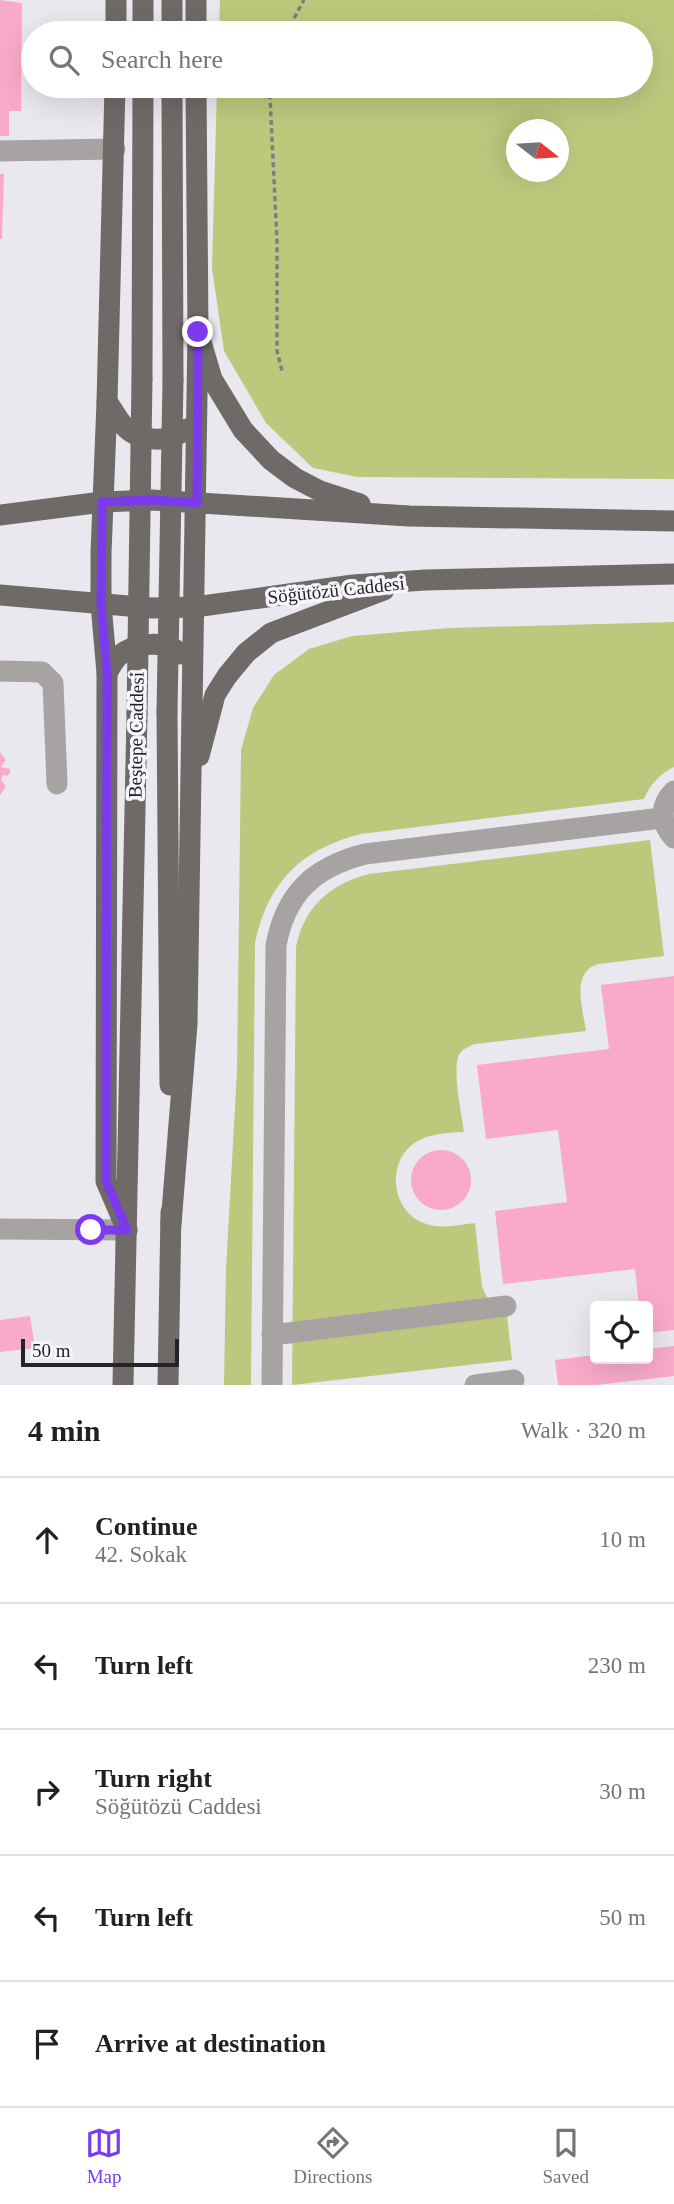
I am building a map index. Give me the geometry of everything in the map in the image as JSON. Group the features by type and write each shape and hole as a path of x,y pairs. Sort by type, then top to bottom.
{"main road":[{"path":"116,0 116,21"},
{"path":"143,0 143,21"},
{"path":"172,0 172,21"},
{"path":"196,0 196,21"},
{"path":"115,98 101,604 107,673 106,1181 127,1230"},
{"name":"Beştepe Caddesi","path":"123,1385 137,714 143,98"},
{"name":"Beştepe Caddesi","path":"167,1385 171,1224 167,712 173,381 172,98"},
{"path":"171,1224 187,1024 197,503 196,98"},
{"path":"198,332 212,379 225,402 243,430 271,460 295,478 339,499 410,516"},
{"path":"107,402 125,427 148,439 178,436 192,424 197,406"},
{"path":"0,515 102,502 152,500 410,516 674,521"},
{"name":"Söğütözü Caddesi","path":"0,594 152,608 195,607 353,585 674,574"},
{"path":"191,785 215,695 246,653 271,633 407,582"},
{"path":"107,673 118,656 124,652 131,648 155,644 171,645 181,652 193,674"}],"street":[{"path":"0,151 115,149"},
{"path":"0,670 42,672 53,683 57,784"},
{"path":"674,791 666,800 662,818 666,829 674,838"},
{"path":"272,1385 276,945 282,920 294,897 317,874 347,859 365,854 662,818"},
{"path":"0,1229 127,1230"},
{"path":"272,1335 506,1306"},
{"path":"475,1385 514,1380"}],"path":[{"path":"293,21 304,0"},
{"path":"270,98 277,241 277,351 282,371"}],"green space":[{"path":"220,0 674,0 674,479 357,477 313,468 266,423 224,351 212,268 217,98 653,98 653,21 219,21"},
{"path":"674,622 674,767 656,780 644,799 361,834 340,840 305,859 290,871 278,886 261,921 255,943 251,1385 224,1385 226,1269 237,1071 241,750 253,708 274,675 309,649 352,636 449,628"},
{"path":"650,840 664,956 599,964 590,968 584,974 580,992 586,1031 475,1044 463,1050 457,1068 464,1132 421,1139 407,1150 397,1171 398,1195 403,1206 421,1222 441,1226 475,1223 482,1287 489,1301 506,1306 512,1360 292,1385 296,947 305,920 312,909 342,884 369,874"}],"building":[{"path":"0,0 22,3 21,111 9,111 9,136 0,136"},
{"path":"0,174 4,174 2,239 0,239"},
{"path":"0,752 6,760 1,767 10,769 10,773 3,775 1,780 6,786 0,795"},
{"path":"674,976 674,1330 653,1332 653,1301 638,1301 635,1269 503,1284 495,1211 567,1202 558,1130 486,1139 477,1065 609,1049 601,985"},
{"path":"435,1150 447,1150 466,1163 471,1180 469,1192 458,1205 447,1210 435,1210 416,1197 411,1186 411,1174 424,1155"},
{"path":"30,1316 35,1348 0,1352 0,1320"},
{"path":"674,1346 674,1376 597,1385 558,1385 555,1360 590,1356 590,1364 653,1364 653,1348"}],"route":[{"path":"91,1230 127,1230 106,1181 107,673 101,604 102,502 152,500 197,503 198,332"}]}
